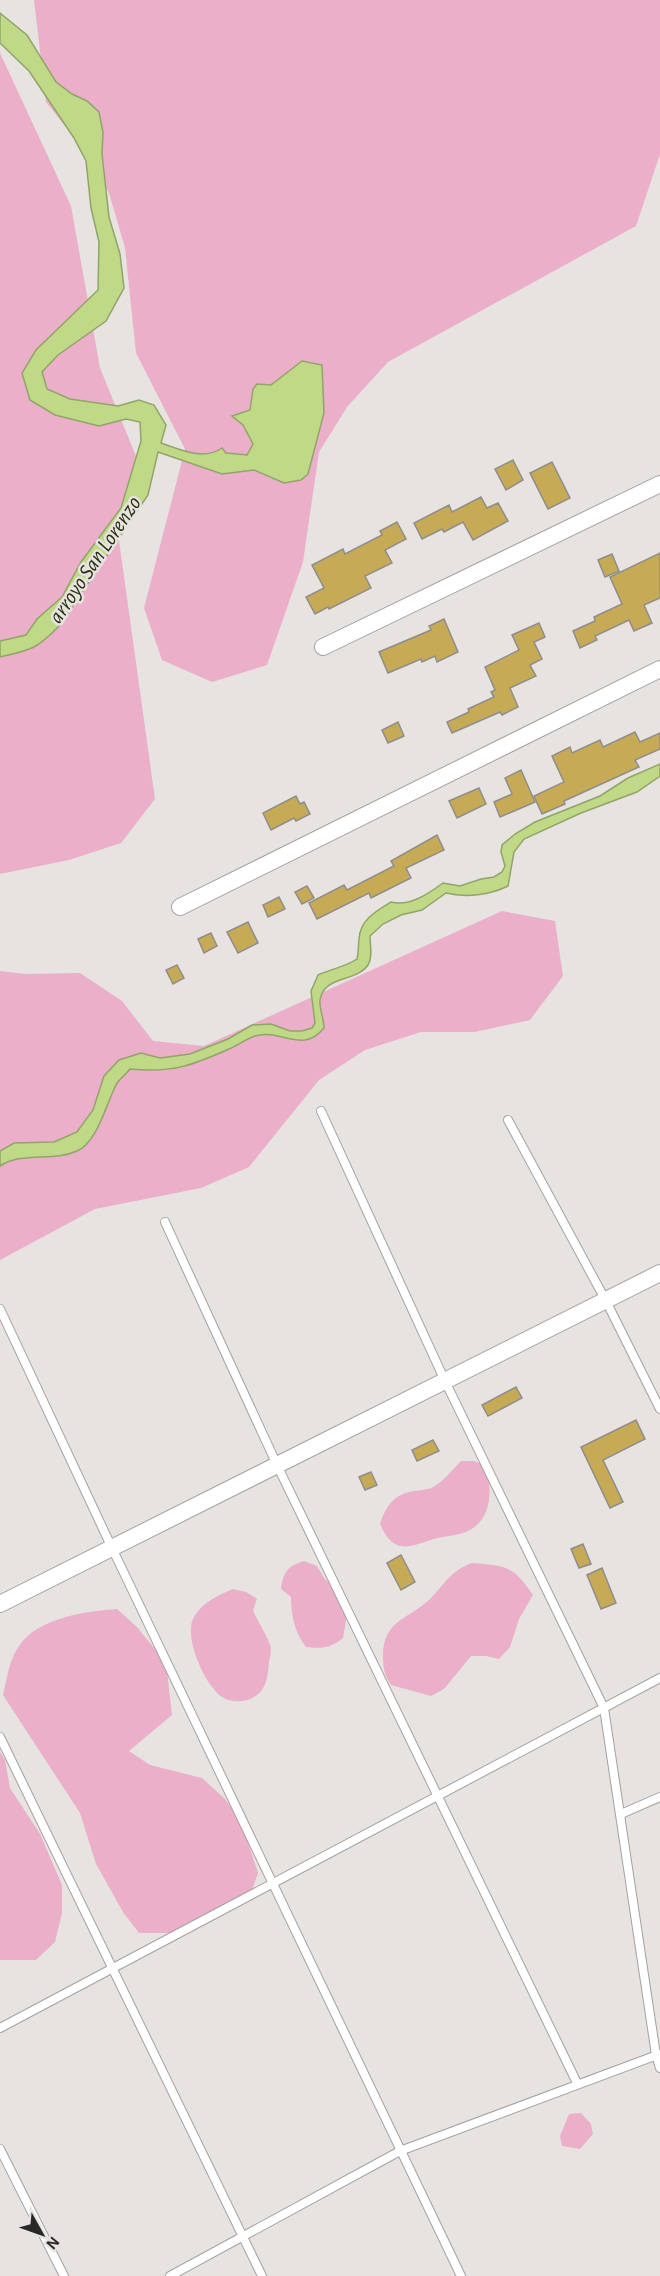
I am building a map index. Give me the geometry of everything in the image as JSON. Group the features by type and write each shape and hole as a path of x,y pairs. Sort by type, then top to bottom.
{"street":[{"path":"323,647 660,484"},
{"path":"180,907 660,669"},
{"path":"0,1604 660,1274"}],"lane":[{"path":"321,1111 445,1381 604,1708 660,2068"},
{"path":"508,1120 606,1301 660,1410"},
{"path":"165,1222 277,1465 577,2083"},
{"path":"0,1310 461,2276"},
{"path":"0,2028 660,1678"},
{"path":"0,1737 262,2276"},
{"path":"621,1814 660,1797"},
{"path":"170,2276 400,2151 658,2054"},
{"path":"0,2149 64,2276"}],"shaded area":[{"path":"34,0 660,0 660,154 636,226 388,362 347,407 319,452 303,562 267,665 212,682 162,660 144,608 185,449 136,353 125,248 109,193 81,146 46,102"},
{"path":"0,53 71,206 100,368 140,466 116,519 155,799 121,843 69,860 0,874"},
{"path":"502,911 555,921 563,976 530,1020 475,1032 421,1032 365,1050 319,1080 249,1167 201,1188 95,1209 0,1260 0,971 25,974 80,973 122,1001 153,1041 204,1046"},
{"path":"461,1461 474,1461 486,1466 489,1494 486,1512 481,1520 466,1532 412,1546 392,1542 380,1524 392,1502 401,1495 433,1487"},
{"path":"304,1561 317,1566 324,1578 343,1597 348,1609 343,1638 326,1647 306,1647 294,1624 291,1597 281,1589 287,1570"},
{"path":"472,1563 493,1565 514,1572 533,1595 519,1619 510,1647 499,1659 471,1656 444,1689 431,1696 391,1685 383,1664 384,1643 388,1634 399,1621 431,1598 453,1574"},
{"path":"233,1589 246,1592 257,1599 253,1610 271,1648 267,1679 263,1688 255,1696 244,1701 233,1701 222,1697 209,1683 198,1661 191,1638 193,1619 200,1609 216,1597"},
{"path":"117,1609 136,1626 166,1662 172,1715 129,1751 150,1765 202,1778 225,1799 241,1821 258,1873 248,1901 169,1933 139,1933 123,1912 96,1864 80,1813 3,1695 13,1657 27,1636 64,1618"},
{"path":"0,1752 5,1760 10,1788 40,1834 62,1885 62,1913 55,1942 36,1960 0,1960"},
{"path":"581,2113 591,2124 593,2134 580,2149 562,2146 560,2136 569,2114"}],"water":[{"name":"arroyo San Lorenzo","path":"0,13 27,35 56,82 72,94 87,101 99,112 103,132 102,154 109,217 120,254 124,288 106,321 58,355 42,372 47,389 70,399 118,406 139,400 154,405 166,425 161,443 200,454 208,454 222,448 226,453 247,455 253,444 243,425 232,416 250,410 253,389 257,384 271,385 302,361 322,365 324,413 308,474 301,480 284,483 254,470 222,474 158,452 148,495 59,626 33,648 0,657 0,641 26,635 37,619 62,597 81,562 121,508 141,441 140,422 126,419 99,426 55,415 30,400 22,373 36,350 98,290 99,242 91,208 86,161 74,138 29,71 0,43"},
{"path":"660,764 660,776 637,792 581,813 524,839 514,852 508,886 478,895 446,893 422,910 401,915 383,924 370,936 371,955 368,965 356,975 334,983 323,992 320,1003 324,1028 316,1036 308,1040 299,1040 265,1034 181,1067 158,1070 130,1069 117,1083 96,1130 84,1146 68,1154 18,1159 0,1166 0,1151 14,1143 54,1142 77,1132 93,1110 104,1076 119,1060 141,1053 160,1058 190,1054 228,1039 252,1025 271,1024 290,1031 312,1028 315,1023 311,991 318,975 357,959 362,926 375,913 391,902 405,903 418,899 443,883 460,886 494,877 502,872 505,866 501,852 502,845 515,834 535,822 600,796 628,778"}],"building":[{"path":"513,460 523,480 506,490 495,469"},
{"path":"552,462 570,498 548,509 530,473"},
{"path":"481,497 487,508 498,503 508,521 473,540 463,522 444,532 442,529 422,539 414,523 449,505 452,512"},
{"path":"397,522 406,539 385,550 392,563 365,576 371,588 315,614 306,597 324,588 312,565 343,549 345,554 382,535 380,531"},
{"path":"660,553 660,598 644,605 652,623 634,631 629,620 595,636 597,640 580,648 573,631 595,621 594,617 622,604 610,577"},
{"path":"612,554 619,571 605,577 598,560"},
{"path":"444,619 458,652 437,662 435,656 422,662 421,659 388,673 379,652 431,630 429,626"},
{"path":"539,623 545,637 534,642 542,659 530,665 536,676 510,688 518,707 502,715 500,712 452,733 447,722 494,697 491,692 495,690 485,667 519,650 512,635"},
{"path":"398,722 404,736 388,743 382,730"},
{"path":"635,732 640,742 660,733 660,749 635,760 639,767 564,801 565,804 542,814 534,796 564,782 552,756 570,747 572,753 600,740 603,747"},
{"path":"521,770 535,802 500,817 494,802 512,794 505,778"},
{"path":"479,788 486,804 457,818 449,801"},
{"path":"296,796 300,804 304,802 310,814 296,821 294,818 271,830 263,813"},
{"path":"437,835 444,850 406,868 411,878 371,898 369,893 317,919 309,903 344,885 347,890 394,866 391,861"},
{"path":"307,886 314,898 302,904 295,892"},
{"path":"279,897 285,909 268,917 263,905"},
{"path":"248,922 258,943 238,953 227,932"},
{"path":"211,933 217,946 204,953 198,939"},
{"path":"177,965 184,978 173,984 166,970"},
{"path":"516,1387 522,1398 488,1416 482,1405"},
{"path":"636,1420 645,1439 603,1460 623,1502 610,1508 581,1447"},
{"path":"433,1440 439,1451 417,1461 412,1450"},
{"path":"371,1472 377,1485 365,1490 359,1477"},
{"path":"583,1544 591,1564 579,1568 571,1549"},
{"path":"401,1555 415,1582 401,1590 387,1563"},
{"path":"602,1568 616,1603 601,1609 587,1575"}]}
